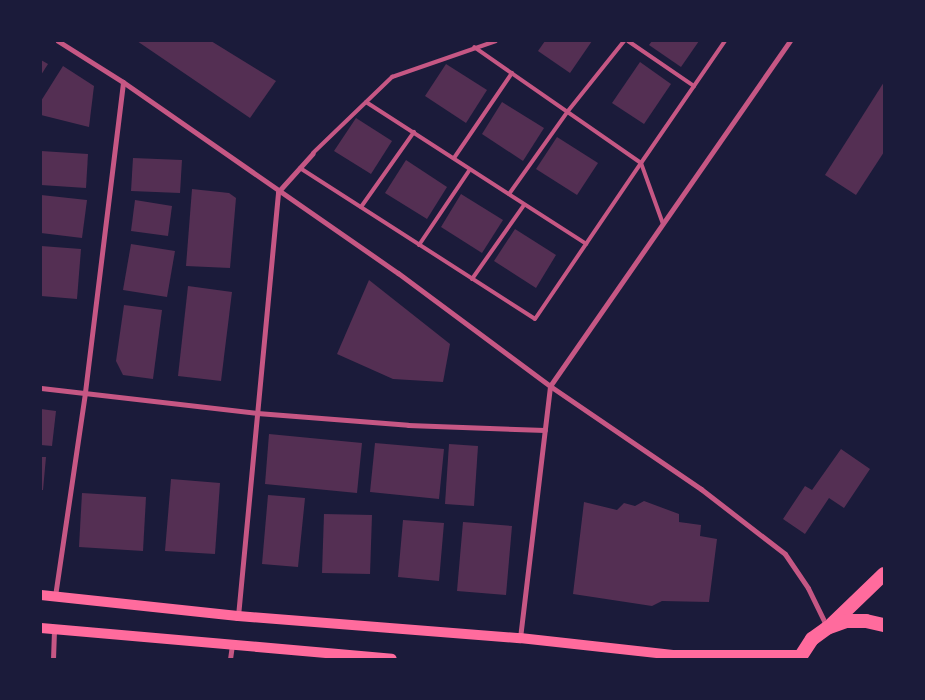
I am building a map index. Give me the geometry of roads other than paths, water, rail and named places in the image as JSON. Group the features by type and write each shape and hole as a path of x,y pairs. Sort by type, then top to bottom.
{"highway":[{"path":"799,657 812,639 827,628 884,574"},
{"path":"827,628 846,621 866,621 884,625"}],"main road":[{"path":"41,595 238,616 520,638 675,655 799,657"},
{"path":"41,628 392,659"}],"street":[{"path":"58,41 123,82 278,192 398,273 550,386 701,489 785,554 808,588 827,628"},
{"path":"520,638 550,386 790,41"},
{"path":"54,597 85,392 123,82"},
{"path":"238,616 278,192 313,153"},
{"path":"41,388 258,413 408,425 545,430"},
{"path":"53,659 54,629"},
{"path":"230,659 232,645"}],"lane":[{"path":"313,153 392,77 496,41"},
{"path":"509,194 568,111 624,41"},
{"path":"628,41 694,86"},
{"path":"300,168 535,318 725,41"},
{"path":"474,48 641,163 663,224"},
{"path":"454,158 512,74"},
{"path":"366,102 586,244"},
{"path":"361,208 414,132"},
{"path":"419,245 469,170"},
{"path":"472,279 524,205"}]}
